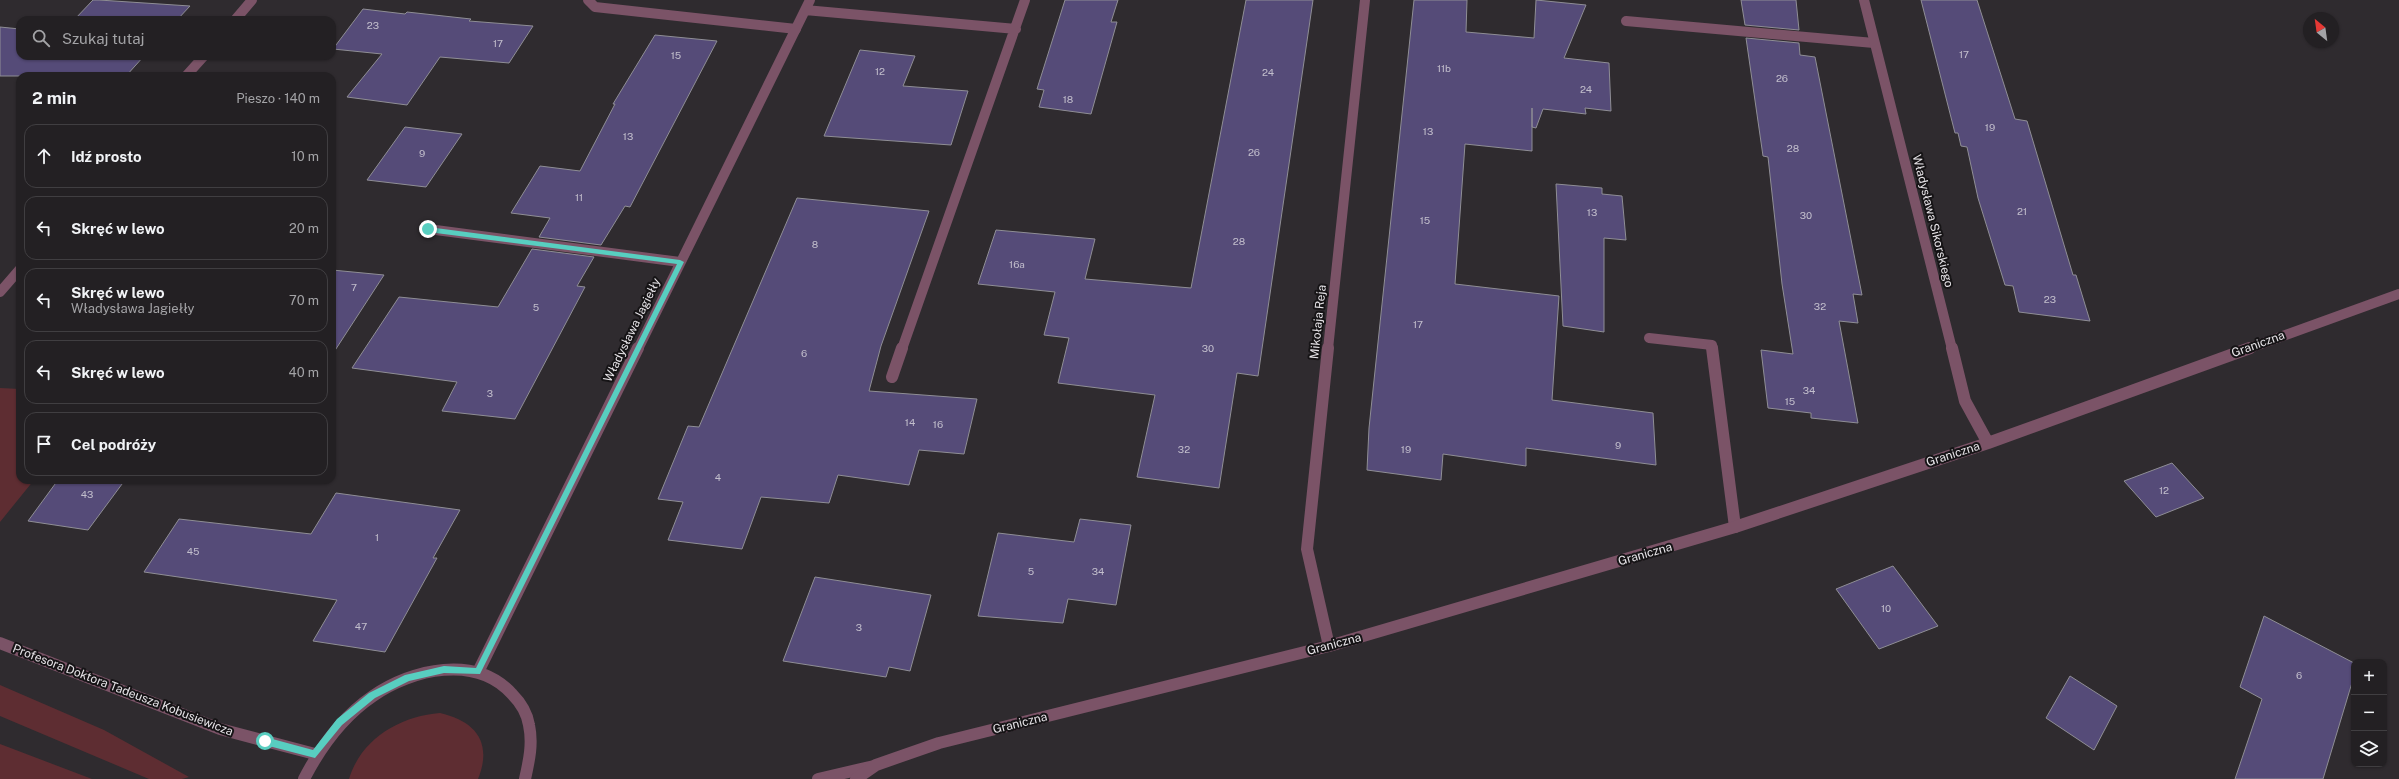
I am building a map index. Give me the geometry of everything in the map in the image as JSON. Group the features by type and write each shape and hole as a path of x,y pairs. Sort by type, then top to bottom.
{"street":[{"path":"238,16 252,0"},
{"path":"588,0 595,7 796,29"},
{"path":"892,377 1025,0"},
{"name":"Mikołaja Reja","path":"1329,646 1307,549 1365,0"},
{"name":"Władysława Sikorskiego","path":"1864,0 1964,401 1988,443"},
{"path":"807,5 1016,29"},
{"name":"Władysława Jagiełły","path":"478,672 807,5"},
{"path":"1626,21 1874,43"},
{"path":"190,72 200,60"},
{"path":"428,229 680,262"},
{"path":"0,292 16,274"},
{"name":"Graniczna","path":"818,779 876,765 939,743 1329,646 1735,527 1988,443 2399,294"},
{"path":"1649,338 1712,345 1735,527"},
{"name":"Profesora Doktora Tadeusza Kobusiewicza","path":"0,643 220,729 315,754"},
{"path":"304,779 315,754 340,722 372,695 408,677 444,669 478,672 504,683 522,704 532,730 532,761 525,779"},
{"name":"Graniczna","path":"856,779 876,765"}],"shaded area":[{"path":"0,388 16,389 16,484 31,484 0,522"},
{"path":"0,685 104,730 189,777 182,779 149,779 0,716"},
{"path":"440,713 463,721 478,735 482,744 483,754 482,766 478,779 349,779 363,752 384,732 411,719"},
{"path":"0,744 92,779 0,779"}],"building":[{"path":"93,0 190,6 181,16 78,16"},
{"path":"1065,0 1118,0 1111,22 1117,22 1091,114 1039,107 1044,90 1037,89"},
{"path":"1246,0 1313,0 1258,376 1237,373 1219,488 1137,477 1155,395 1058,383 1069,338 1044,335 1055,292 978,284 996,230 1095,239 1085,279 1191,288"},
{"path":"1414,0 1467,0 1466,32 1534,38 1536,0 1586,5 1564,58 1609,63 1611,111 1585,108 1586,114 1543,109 1536,128 1532,127 1532,151 1465,144 1455,284 1559,296 1552,400 1653,413 1656,465 1526,448 1526,466 1443,454 1441,480 1367,470 1369,428"},
{"path":"1741,0 1796,0 1799,30 1745,25"},
{"path":"1921,0 1977,0 2015,119 2027,121 2073,275 2076,275 2090,321 2019,312 2013,286 2005,285 1978,198 1967,147 1961,146 1958,133 1955,133"},
{"path":"363,9 471,19 469,21 533,26 509,63 440,57 407,105 347,97 382,54 336,49 336,45"},
{"path":"0,27 16,29 16,60 140,60 130,72 16,72 16,76 0,76"},
{"path":"655,35 717,41 630,207 625,206 601,245 539,237 550,218 511,213 540,166 580,171 615,104 613,104"},
{"path":"1746,38 1799,43 1800,55 1815,57 1862,295 1853,294 1858,323 1839,321 1858,423 1811,418 1811,413 1768,408 1761,350 1793,354 1782,284 1768,157 1763,156"},
{"path":"860,50 915,56 903,86 968,91 951,145 824,136"},
{"path":"405,127 462,134 426,187 367,180"},
{"path":"1556,184 1602,188 1602,194 1622,196 1626,240 1604,238 1604,332 1563,326"},
{"path":"797,198 929,211 881,346 869,391 977,399 964,454 919,450 909,485 838,475 829,503 761,497 742,549 668,540 683,502 658,499 688,426 699,427"},
{"path":"532,249 594,257 577,286 585,287 515,419 442,411 457,382 352,368 399,297 498,307"},
{"path":"336,270 384,275 336,349"},
{"path":"2172,463 2204,498 2156,517 2124,481"},
{"path":"55,484 122,484 88,530 28,521"},
{"path":"336,493 460,510 433,558 437,558 385,652 313,641 337,600 144,572 179,519 311,534"},
{"path":"1080,519 1131,525 1116,605 1068,599 1063,623 978,616 998,533 1074,542"},
{"path":"1893,566 1938,626 1879,649 1836,589"},
{"path":"815,577 931,595 910,671 889,667 886,677 783,661"},
{"path":"2264,616 2351,661 2351,686 2323,779 2235,779 2262,699 2240,687"},
{"path":"2070,676 2117,706 2094,750 2046,718"}],"route":[{"path":"265,741 315,754 340,722 372,695 408,677 444,669 478,672 680,262 428,229"}]}
